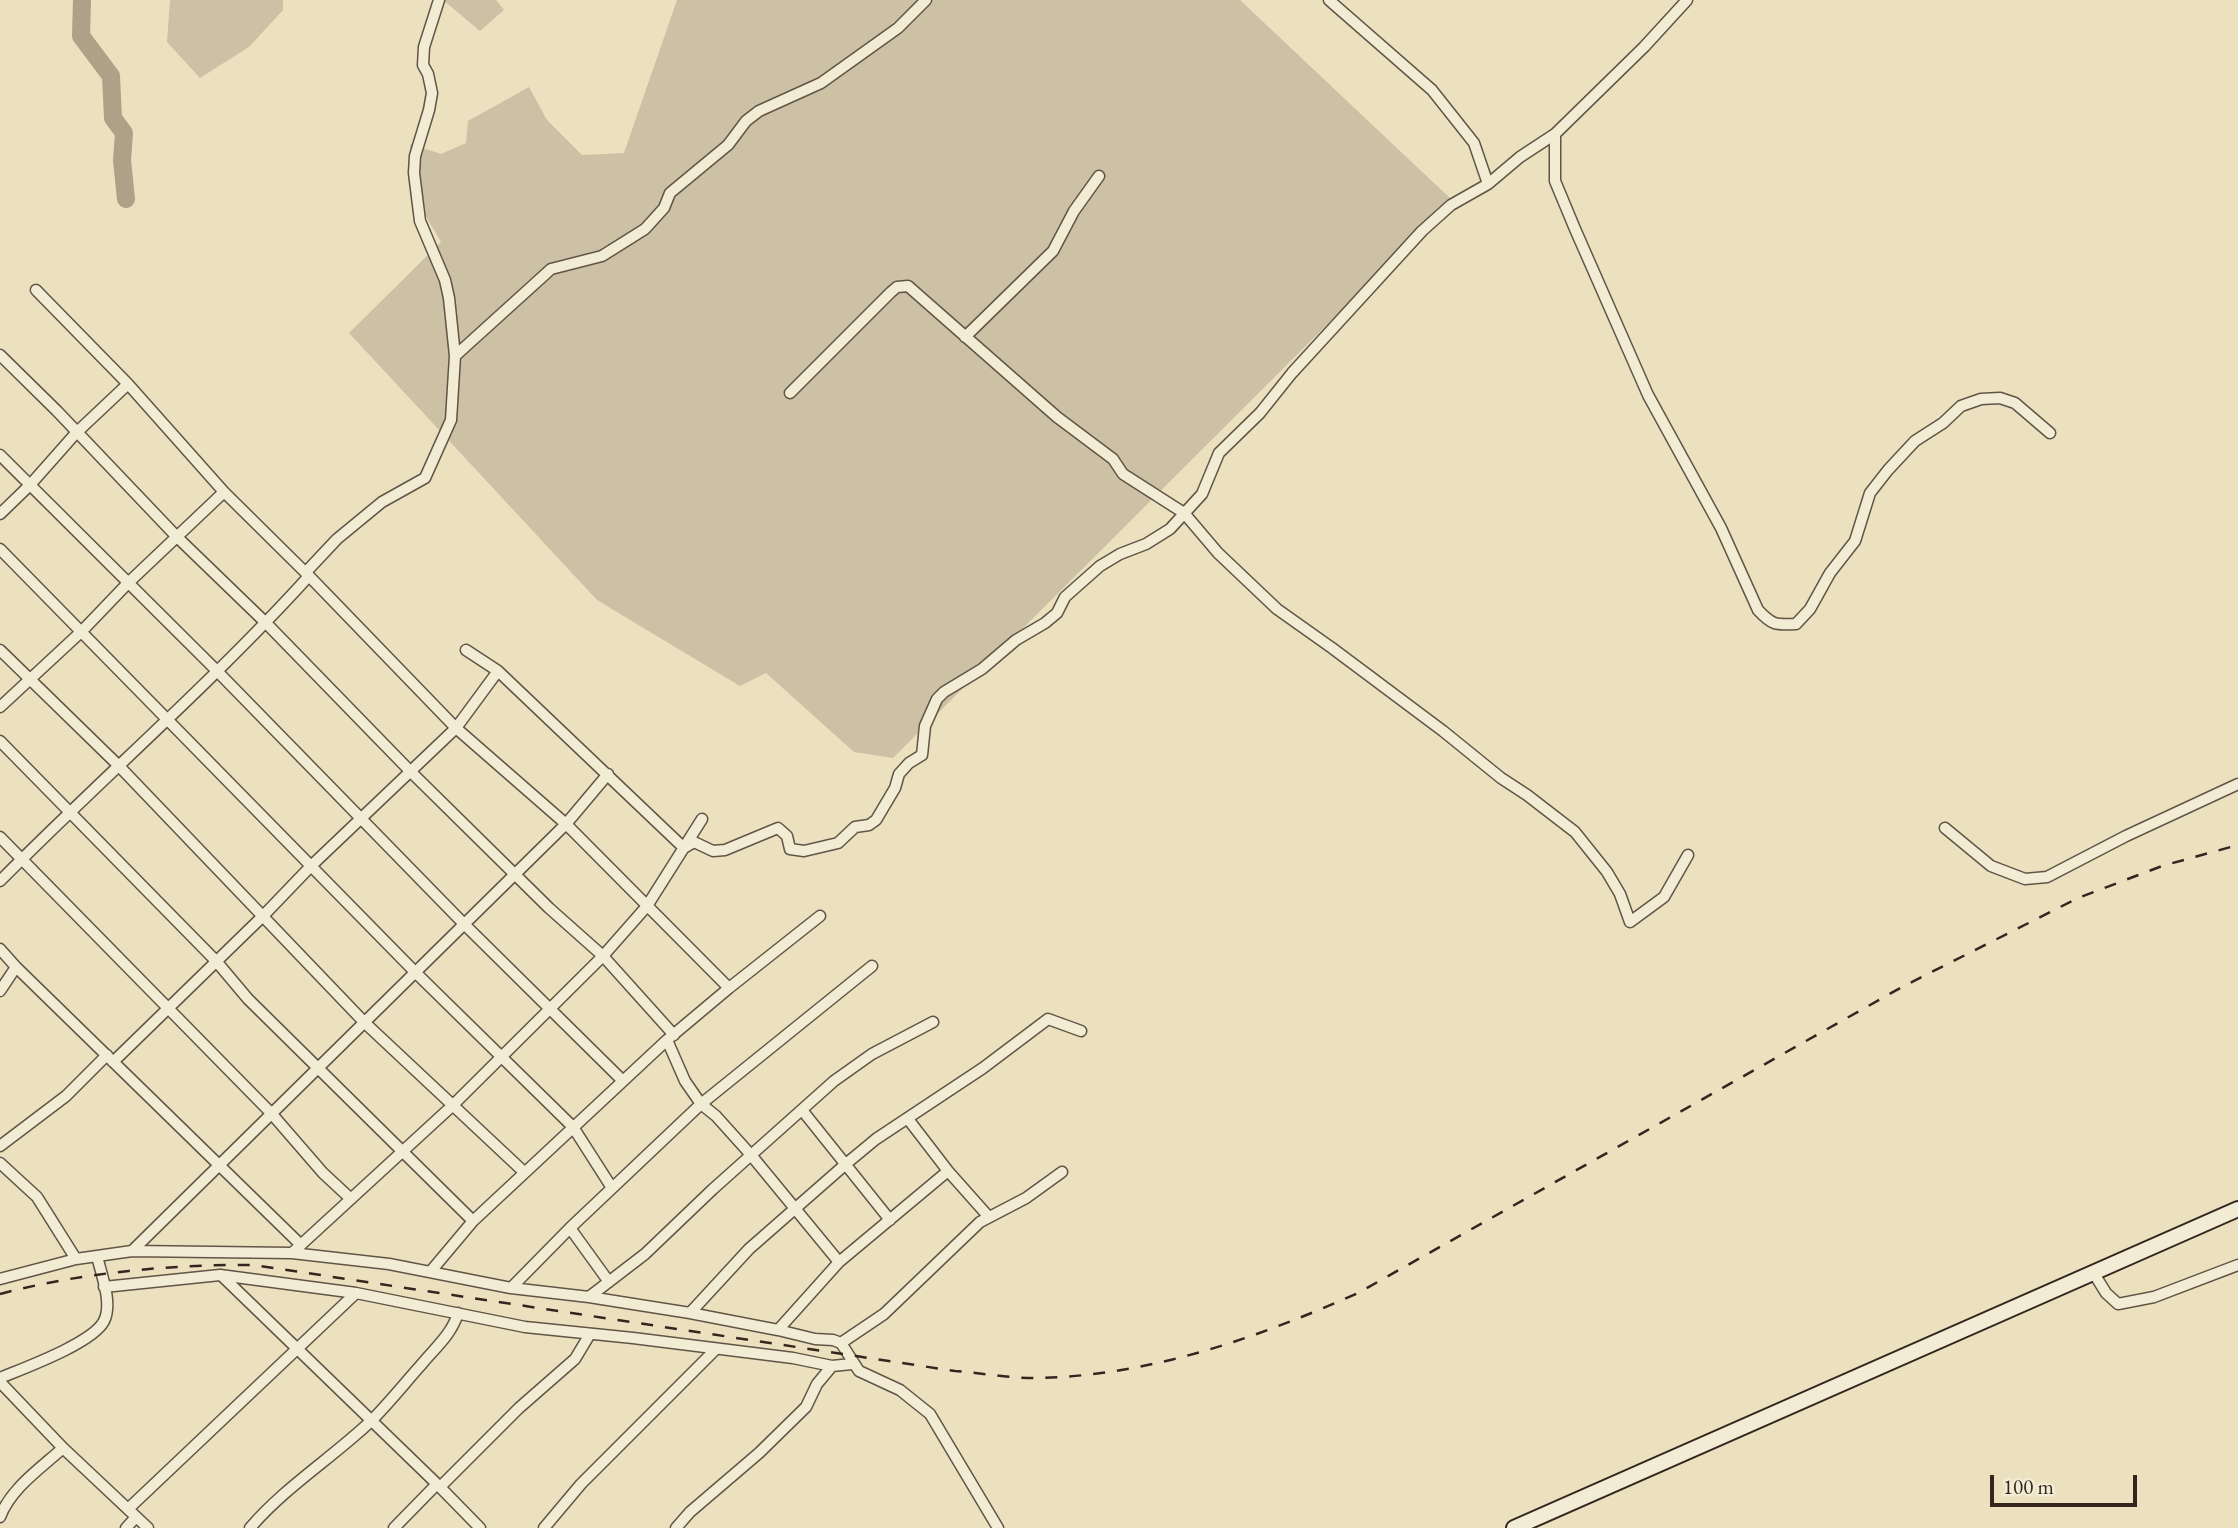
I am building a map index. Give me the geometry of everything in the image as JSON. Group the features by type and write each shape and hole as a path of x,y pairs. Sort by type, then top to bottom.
{"street":[{"path":"0,881 69,810 266,624 337,539 382,502 425,478 451,420 455,356 445,279 420,221 414,173 415,156 432,93 423,65 424,47 439,0"},
{"path":"455,356 551,269 602,256 645,229 664,208 670,193 681,181 728,145 746,121 759,111 821,83 898,27 926,0"},
{"path":"1329,0 1433,90 1474,143 1488,184"},
{"path":"684,848 694,842 713,851 725,850 778,828 787,836 790,849 804,852 838,843 855,827 869,825 876,820 895,788 898,774 922,755 925,726 937,699 982,669 1016,640 1045,624 1057,613 1065,597 1100,566 1170,529 1202,494 1219,453 1259,413 1292,373 1422,231 1451,205 1488,184 1520,157 1555,134 1644,47 1687,0"},
{"path":"1555,134 1555,181 1614,319 1648,395 1721,528 1758,610 1768,621 1777,625 1796,624 1810,609 1830,573 1855,541 1870,493 1915,441 1943,423 1961,407 1980,400 2000,398 2015,403 2050,433"},
{"path":"965,337 1053,251 1074,211 1099,176"},
{"path":"790,393 897,287 908,286 1057,417 1113,459 1123,474 1184,513 1218,553 1278,609 1575,832 1607,872 1620,894 1630,922 1664,897 1688,855"},
{"path":"36,290 128,384 224,492 456,728 566,824 729,988"},
{"path":"0,355 411,772 549,908 603,956 671,1037 685,1081 701,1104 716,1116 751,1155 839,1262"},
{"path":"0,514 76,433 128,384"},
{"path":"0,455 623,1081"},
{"path":"0,707 224,492"},
{"path":"0,549 416,973 573,1127 612,1188"},
{"path":"0,650 118,765 365,1023 524,1172"},
{"path":"466,650 498,671 684,848"},
{"path":"0,1146 66,1096 168,1008 311,866 456,728 498,671"},
{"path":"0,741 216,961 248,999 473,1221"},
{"path":"132,1251 566,824 608,774"},
{"path":"1945,828 1991,866 2025,879 2048,877 2126,836 2238,785"},
{"path":"292,1253 452,1105 603,956 647,906 702,819"},
{"path":"0,837 271,1113 323,1173 351,1199"},
{"path":"430,1271 473,1221 671,1037 820,916"},
{"path":"0,949 301,1245"},
{"path":"511,1288 701,1104 872,966"},
{"path":"0,991 16,967"},
{"path":"690,1314 749,1249 876,1139 1048,1019 1081,1031"},
{"path":"589,1297 645,1254 834,1081 872,1054 933,1022"},
{"path":"802,1110 890,1220"},
{"path":"908,1119 948,1171 988,1216"},
{"path":"0,1163 37,1197 76,1259"},
{"path":"778,1330 839,1262 948,1171"},
{"path":"0,1279 76,1259 132,1251 292,1253 389,1264 511,1288 589,1297 841,1343 884,1314 988,1216 1026,1198 1062,1172"},
{"path":"1514,1528 2238,1209"},
{"path":"570,1228 609,1282"},
{"path":"97,1256 107,1302 104,1321 90,1336 0,1380 63,1448 148,1528"},
{"path":"2093,1272 2106,1293 2118,1304 2154,1297 2238,1265"},
{"path":"104,1287 220,1275 356,1293 525,1328 793,1358 832,1366 852,1364"},
{"path":"220,1275 370,1422 439,1485 480,1528"},
{"path":"128,1509 356,1293"},
{"path":"250,1528 268,1507 370,1422 405,1386 454,1325 458,1313"},
{"path":"394,1528 519,1408 575,1359 590,1334"},
{"path":"841,1343 852,1364 859,1371 900,1390 930,1414 998,1528"},
{"path":"544,1528 581,1484 716,1349"},
{"path":"676,1528 690,1512 759,1453 806,1407 817,1384 832,1366"},
{"path":"0,1517 4,1507 24,1482 63,1448"},
{"path":"126,1528 136,1517"}],"shaded area":[{"path":"170,0 283,0 283,10 249,47 200,78 167,42"},
{"path":"443,0 496,0 504,10 480,31"},
{"path":"677,0 1240,0 1452,200 893,758 854,752 766,673 740,686 597,600 349,333 441,242 410,189 410,144 441,154 466,143 468,121 529,87 547,120 582,155 624,153"}],"waterway":[{"path":"82,0 81,36 111,76 113,118 124,133 122,160 126,199"}],"railway":[{"path":"0,1294 61,1280 126,1271 254,1265 1008,1377 1082,1375 1163,1362 1243,1339 1358,1293 1902,987 2078,898 2162,866 2238,845"}]}
